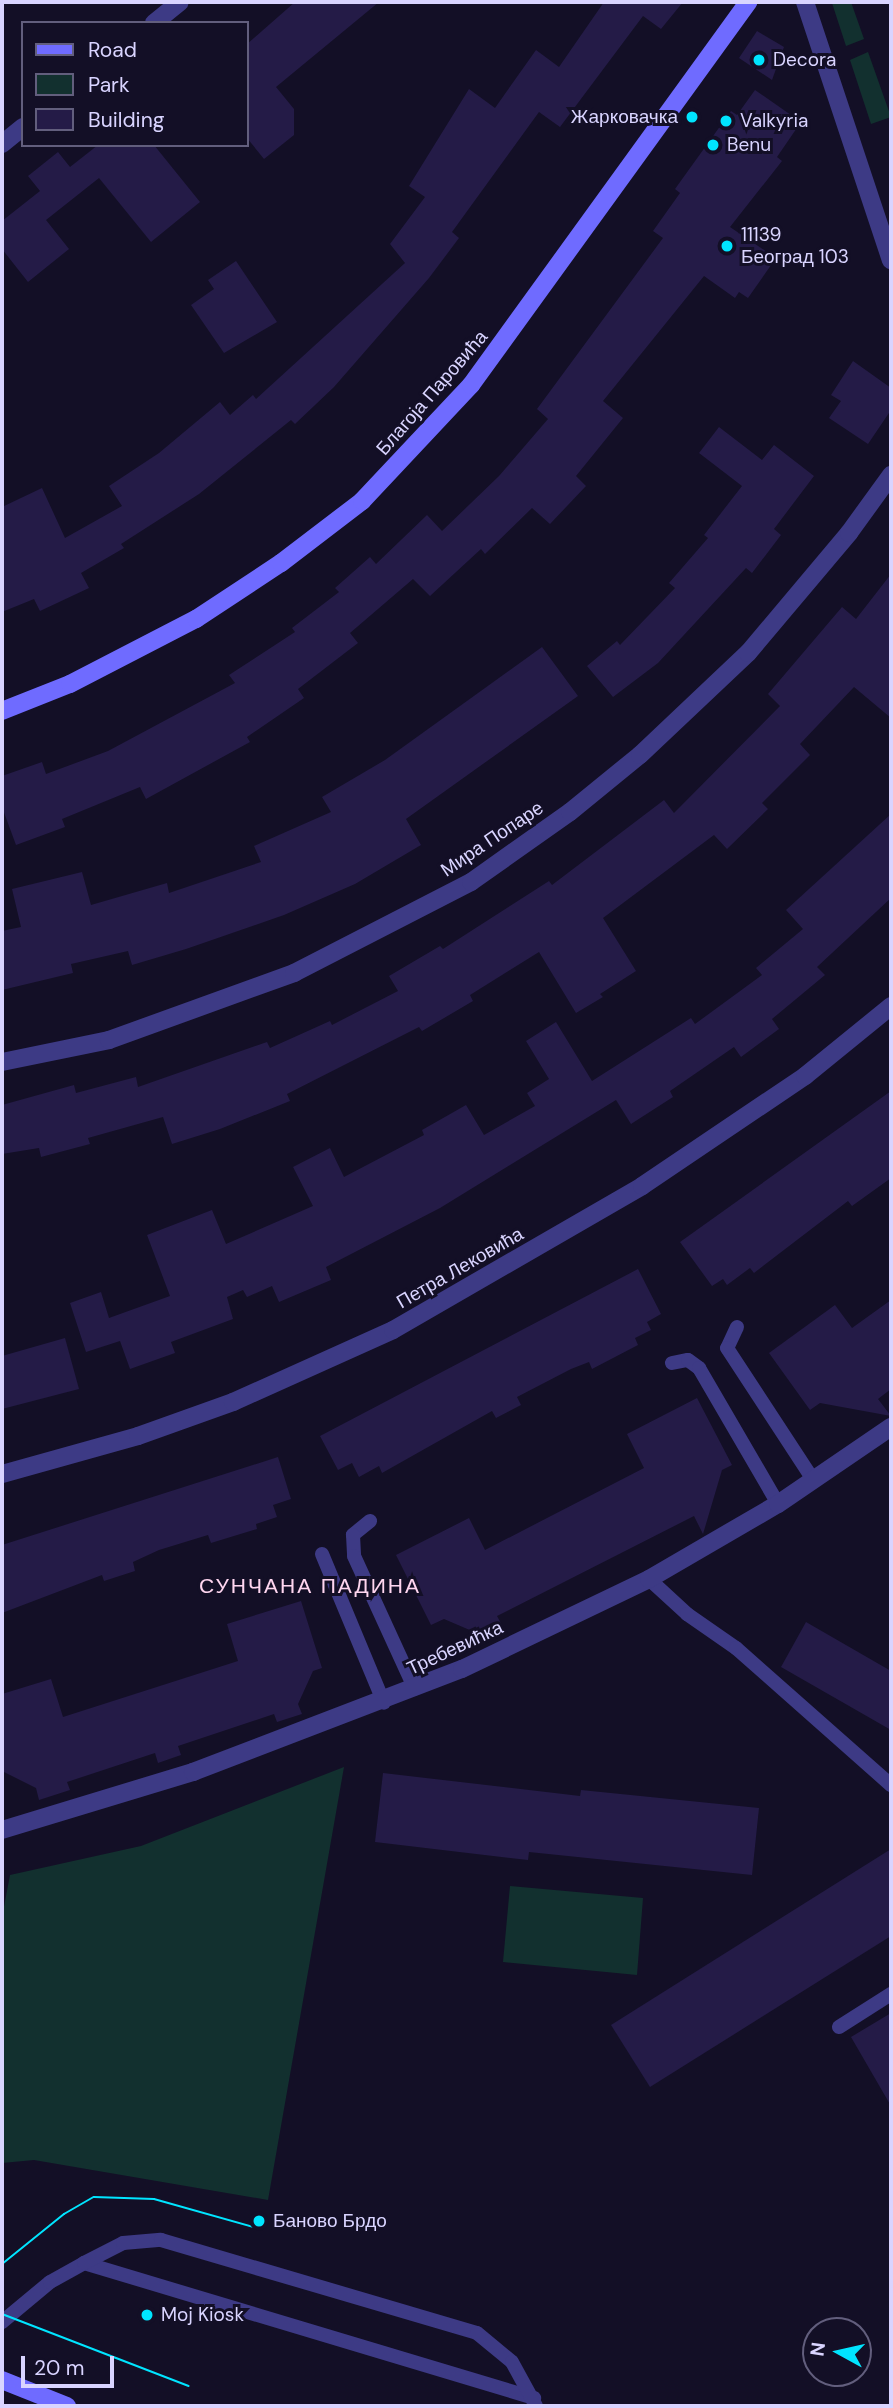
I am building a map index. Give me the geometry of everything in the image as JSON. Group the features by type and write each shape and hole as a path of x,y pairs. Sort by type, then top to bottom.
{"main road":[{"name":"Благоја Паровића","path":"2,711 83,678 196,619 281,563 362,501 471,385 748,2"},
{"path":"2,2380 67,2406"}],"street":[{"path":"156,21 180,2"},
{"path":"805,2 891,260"},
{"path":"2,144 21,129"},
{"name":"Мира Попаре","path":"2,1062 109,1040 294,973 471,882 630,763 748,653 849,533 891,475"},
{"name":"Петра Лековића","path":"2,1474 138,1436 233,1402 393,1330 642,1186 804,1076 891,1006"},
{"name":"Требевићка","path":"3,1827 193,1772 384,1703 649,1578 778,1504 891,1427"}],"lane":[{"path":"737,1327 727,1348 814,1481"},
{"path":"672,1363 688,1360 699,1368 778,1504"},
{"path":"370,1521 353,1535 354,1556 415,1689"},
{"path":"322,1554 384,1703"},
{"path":"649,1578 687,1614 736,1648 891,1785"},
{"path":"839,2028 891,1994"},
{"path":"2,2322 50,2282 123,2243 161,2241 477,2333 512,2362 535,2402"},
{"path":"84,2263 535,2402"}],"green space":[{"path":"851,2 864,39 846,46 832,3"},
{"path":"868,52 891,117 871,124 850,60"},
{"path":"344,1767 268,2200 34,2160 2,2163 2,1917 10,1875 141,1846"},
{"path":"510,1886 643,1898 637,1975 503,1962"}],"building":[{"path":"295,2 379,2 276,87 294,109 294,135 264,159 248,139 248,43"},
{"path":"604,2 683,2 661,29 643,16 560,127 539,112 452,232 459,238 429,278 334,387 295,424 291,420 199,494 121,544 124,548 81,573 89,588 40,611 34,599 2,612 2,507 42,488 65,538 122,506 109,486 159,453 220,402 230,415 253,395 256,399 405,263 390,244 425,197 409,186 469,89 495,108 536,50 559,67"},
{"path":"757,31 784,47 772,80 739,58"},
{"path":"755,90 801,122 777,157 782,161 730,227 776,258 748,298 739,292 735,298 704,276 603,401 623,418 576,476 586,486 550,524 532,508 485,554 481,549 430,596 413,579 350,633 358,643 298,689 304,698 247,737 250,742 146,799 140,787 62,819 65,827 16,845 2,807 2,776 42,762 46,774 108,751 235,683 229,675 295,632 292,628 339,592 335,588 370,557 376,564 427,515 442,531 499,476 548,419 537,409 663,238 653,231 680,193 675,189 731,111 737,115"},
{"path":"95,147 156,147 200,202 151,242 99,178 46,220 69,249 28,282 2,249 2,221 40,191 28,176 58,152 70,167"},
{"path":"236,261 277,322 224,353 191,305 214,289 208,280"},
{"path":"853,361 891,388 891,410 868,444 829,418 841,401 831,395"},
{"path":"719,427 762,460 774,445 814,476 774,529 781,535 752,573 746,568 658,663 613,697 587,666 617,641 620,645 675,588 669,583 708,538 704,535 742,486 699,453"},
{"path":"891,574 891,718 854,687 800,744 810,755 762,803 768,809 727,849 714,835 603,918 636,971 600,994 603,997 576,1013 539,952 470,995 473,1001 422,1031 419,1027 287,1094 290,1101 220,1129 172,1144 163,1117 88,1138 90,1144 41,1157 39,1148 2,1154 2,1105 74,1085 76,1093 136,1077 138,1087 267,1042 270,1048 330,1021 332,1025 398,991 389,976 440,946 443,949 549,881 552,885 664,800 674,813 780,706 768,694 842,607 856,619"},
{"path":"542,647 578,696 406,819 421,845 355,884 284,915 186,949 132,965 128,951 71,964 73,973 2,990 2,931 21,927 12,889 82,872 91,905 167,883 169,893 261,862 254,846 331,812 322,797 385,760"},
{"path":"891,814 891,898 817,967 825,975 772,1019 779,1029 741,1057 734,1047 670,1091 673,1097 631,1124 616,1100 440,1208 326,1267 331,1280 279,1302 272,1286 247,1297 243,1290 227,1297 233,1319 171,1342 175,1353 130,1369 120,1341 86,1352 70,1303 101,1292 109,1318 170,1296 147,1235 212,1210 226,1244 313,1206 293,1167 330,1148 344,1177 424,1135 422,1130 466,1105 484,1135 535,1106 527,1093 549,1079 526,1041 556,1022 592,1081 691,1018 695,1024 762,975 756,968 803,929 786,910"},
{"path":"891,1091 891,1178 852,1206 848,1201 754,1273 750,1268 727,1285 723,1279 712,1286 680,1242"},
{"path":"638,1269 661,1314 647,1322 651,1330 635,1338 638,1345 592,1369 589,1362 571,1369 517,1397 521,1405 496,1418 492,1411 382,1473 379,1466 359,1477 352,1463 338,1470 320,1436"},
{"path":"891,1300 891,1389 878,1399 891,1416 820,1403 810,1410 769,1353 835,1305 852,1328"},
{"path":"65,1338 79,1389 2,1409 2,1356"},
{"path":"697,1398 732,1465 722,1470 703,1534 694,1516 497,1616 503,1627 477,1640 472,1631 444,1619 431,1625 396,1555 469,1518 485,1550 644,1468 627,1434"},
{"path":"278,1457 291,1499 273,1505 277,1517 256,1524 257,1529 211,1543 208,1535 159,1550 133,1562 135,1571 104,1581 102,1575 2,1613 2,1545"},
{"path":"301,1601 322,1668 313,1671 298,1704 302,1714 277,1722 274,1714 178,1746 181,1755 158,1763 155,1753 67,1782 70,1790 39,1800 36,1788 2,1771 2,1694 51,1679 63,1717 238,1661 227,1624"},
{"path":"806,1622 891,1671 891,1730 781,1667"},
{"path":"383,1773 580,1796 581,1790 759,1808 752,1875 529,1852 528,1860 375,1842"},
{"path":"891,1849 891,1936 650,2087 611,2025"},
{"path":"891,2013 891,2106 851,2037"}],"tram line":[{"path":"2,2264 64,2214 94,2197 154,2199 257,2228"},
{"path":"2,2314 189,2386"}],"place":[{"name":"Decora","path":"759,60"},
{"name":"Жарковачка","path":"692,117"},
{"name":"Valkyria","path":"726,121"},
{"name":"Benu","path":"713,145"},
{"name":"11139 Београд 103","path":"727,246"},
{"name":"Баново Брдо","path":"259,2221"},
{"name":"Moj Kiosk","path":"147,2315"}],"district":[{"name":"СУНЧАНА ПАДИНА","path":"310,1586"}]}
